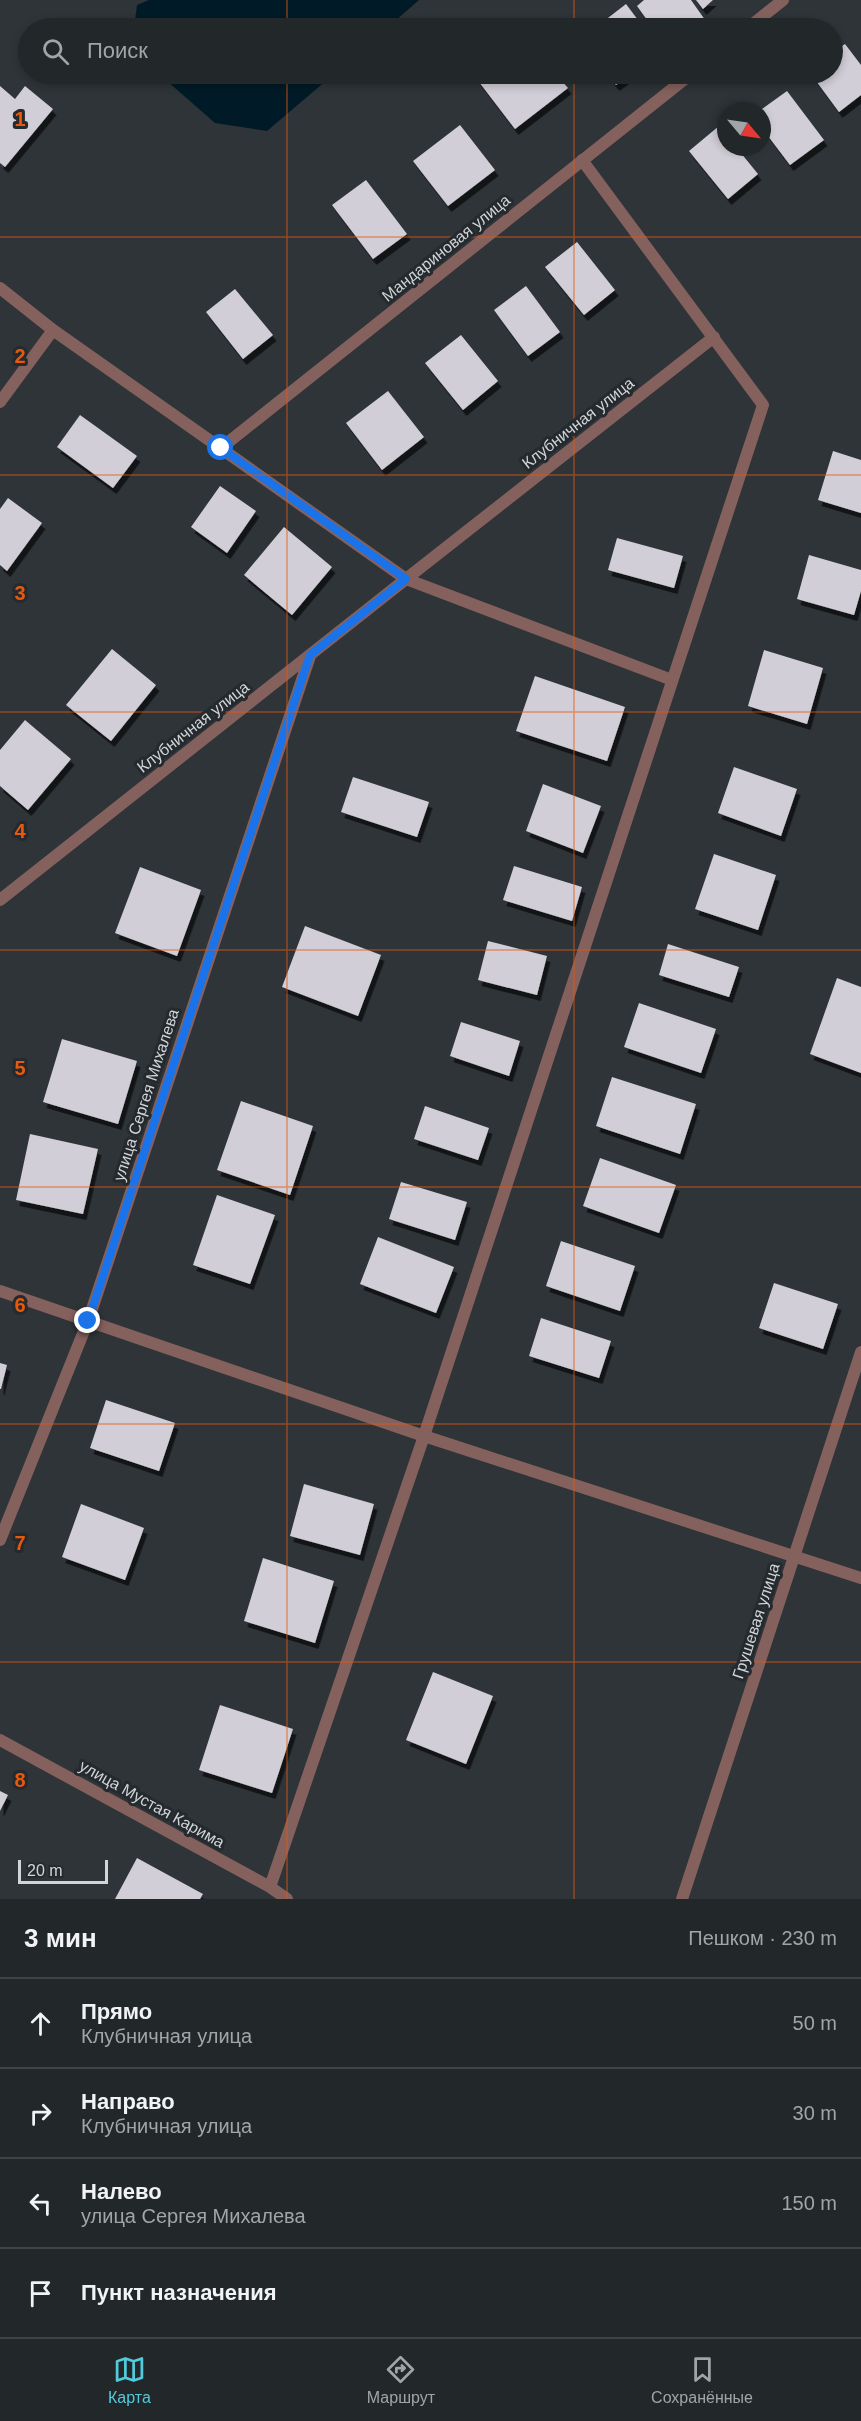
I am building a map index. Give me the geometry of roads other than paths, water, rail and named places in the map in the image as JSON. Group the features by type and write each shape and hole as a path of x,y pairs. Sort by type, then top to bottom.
{"street":[{"path":"760,18 783,0"},
{"name":"Мандариновая улица","path":"221,448 678,84"},
{"path":"270,1887 424,1436 763,405 582,160"},
{"path":"0,288 53,330 406,579 672,680"},
{"path":"0,402 53,330"},
{"name":"Клубничная улица","path":"0,900 714,337"},
{"name":"улица Сергея Михалева","path":"0,1540 88,1321 310,655"},
{"path":"0,1292 424,1436 861,1578"},
{"name":"Грушевая улица","path":"682,1899 861,1352"},
{"name":"улица Мустая Карима","path":"0,1740 270,1887 287,1899"}],"water":[{"path":"149,0 419,0 398,18 135,18 137,5"},
{"path":"170,84 322,84 267,131 215,123"}]}
